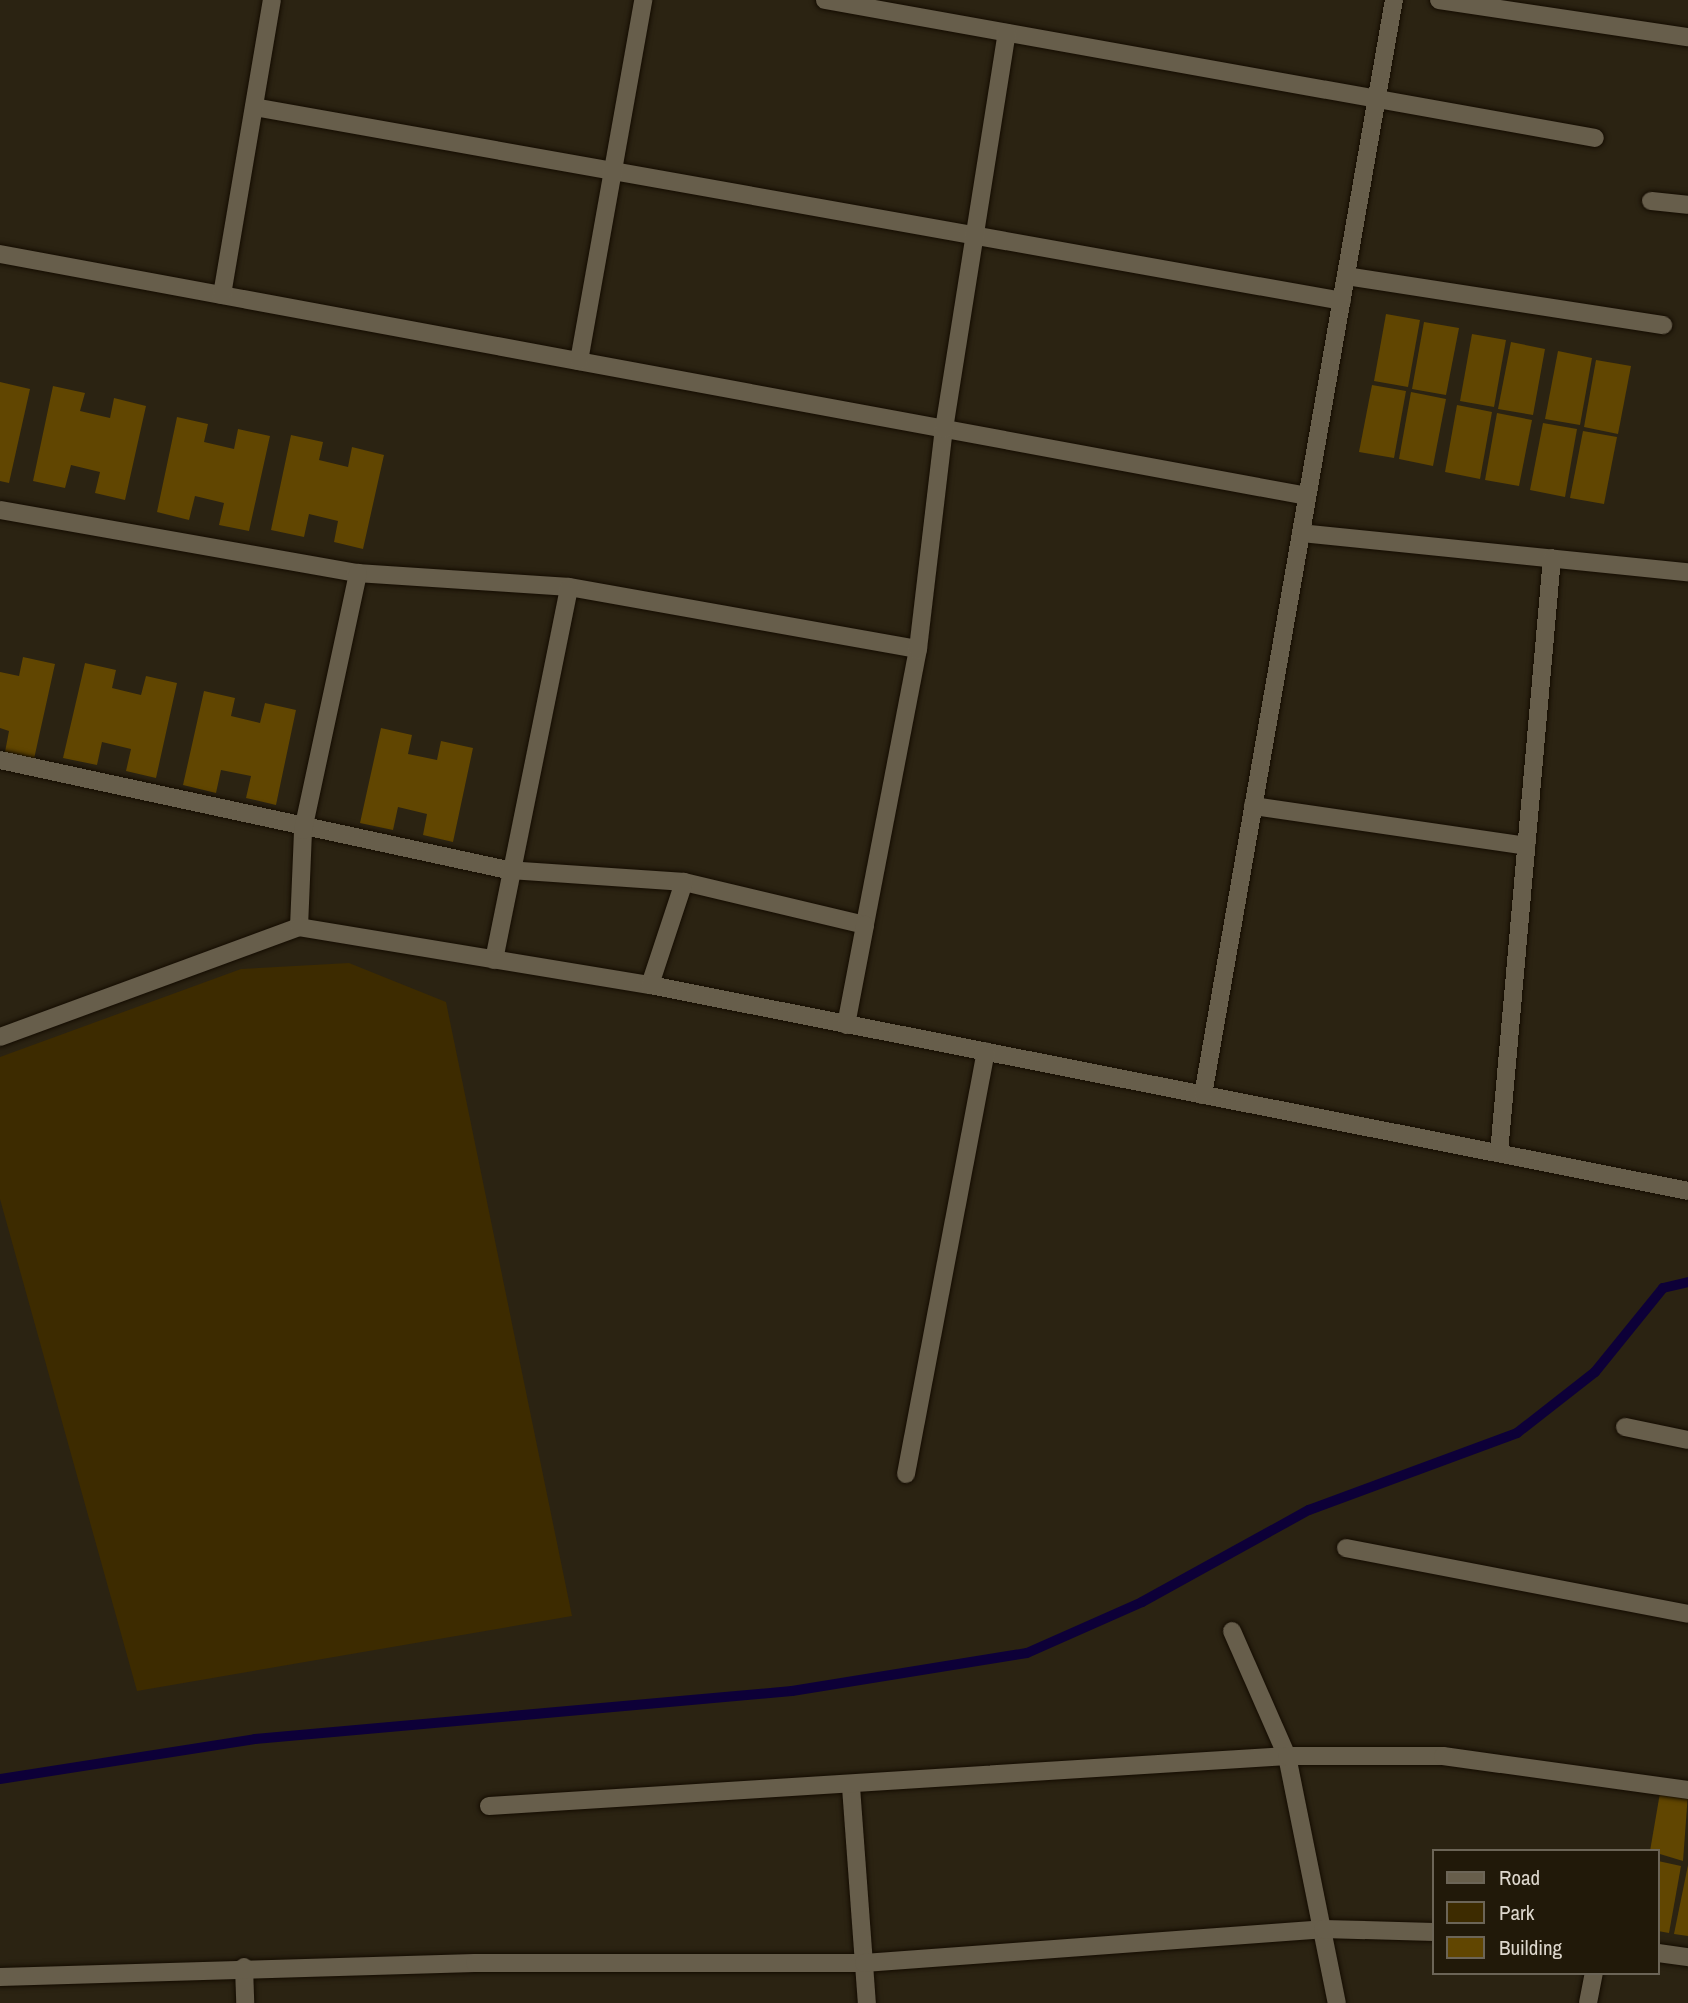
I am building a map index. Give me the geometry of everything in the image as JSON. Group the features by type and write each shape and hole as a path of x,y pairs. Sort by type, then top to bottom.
{"street":[{"path":"222,295 272,0"},
{"path":"579,361 643,0"},
{"path":"825,0 1595,138"},
{"path":"1203,1095 1394,0"},
{"path":"1439,0 1688,37"},
{"path":"846,1025 918,649 944,429 1007,33"},
{"path":"254,107 1342,301"},
{"path":"1651,201 1688,205"},
{"path":"0,254 1307,496"},
{"path":"1346,276 1663,325"},
{"path":"0,510 358,573 569,587 918,649"},
{"path":"1301,533 1688,572"},
{"path":"1499,1153 1552,558"},
{"path":"299,927 303,830 358,573"},
{"path":"494,960 508,870 569,587"},
{"path":"0,760 303,830 508,870 684,882 865,925"},
{"path":"1253,806 1526,846"},
{"path":"650,985 684,882"},
{"path":"0,1037 299,927 650,985 1688,1191"},
{"path":"906,1474 986,1052"},
{"path":"1625,1427 1688,1440"},
{"path":"1346,1548 1688,1614"},
{"path":"1232,1631 1287,1756 1337,2003"},
{"path":"489,1806 851,1787 1287,1756 1443,1756 1688,1790"},
{"path":"851,1787 867,2003"},
{"path":"0,1977 244,1967 864,1964 1323,1929 1432,1932"},
{"path":"1660,1953 1688,1957"},
{"path":"244,1967 245,2003"},
{"path":"1588,2003 1594,1975"}],"green space":[{"path":"349,963 446,1002 572,1616 137,1691 0,1199 0,1057 241,969"}],"building":[{"path":"1386,314 1420,320 1408,387 1374,381"},
{"path":"1424,322 1459,328 1446,395 1412,389"},
{"path":"1472,334 1506,340 1494,407 1460,401"},
{"path":"1511,342 1545,349 1533,415 1498,409"},
{"path":"1558,351 1592,358 1580,425 1545,419"},
{"path":"1596,360 1631,366 1618,434 1584,427"},
{"path":"0,382 30,389 9,483 0,481"},
{"path":"1372,385 1406,391 1394,458 1359,452"},
{"path":"53,386 85,393 80,411 110,418 114,398 146,406 125,500 95,493 100,472 71,465 65,488 33,481"},
{"path":"1411,392 1446,399 1433,466 1399,459"},
{"path":"1457,405 1492,412 1480,479 1445,472"},
{"path":"1497,413 1532,420 1519,486 1485,480"},
{"path":"177,417 208,424 204,442 234,449 238,429 270,436 249,531 219,525 224,503 195,496 189,520 157,512"},
{"path":"1543,423 1577,429 1565,497 1530,490"},
{"path":"1583,431 1617,437 1604,504 1570,498"},
{"path":"291,435 323,442 319,460 348,467 352,447 384,455 363,549 334,542 338,521 309,514 304,537 271,530"},
{"path":"23,657 55,664 34,759 5,752 9,731 0,728 0,672 19,676"},
{"path":"85,663 116,670 112,688 141,695 146,676 177,683 156,778 126,771 131,749 102,742 97,765 63,758"},
{"path":"204,691 235,698 231,716 260,723 265,703 296,710 276,805 246,798 251,776 221,770 216,793 183,785"},
{"path":"381,728 412,735 408,754 437,760 441,741 473,748 453,842 423,835 427,814 398,807 393,830 360,823"},
{"path":"1661,1787 1688,1793 1683,1861 1660,1854 1660,1849 1650,1849"},
{"path":"1660,1861 1681,1866 1669,1933 1660,1931"},
{"path":"1688,1865 1688,1936 1674,1934"}],"waterway":[{"path":"0,1779 255,1739 792,1691 1027,1653 1142,1602 1309,1510 1517,1433 1595,1372 1663,1288 1688,1282"}]}
